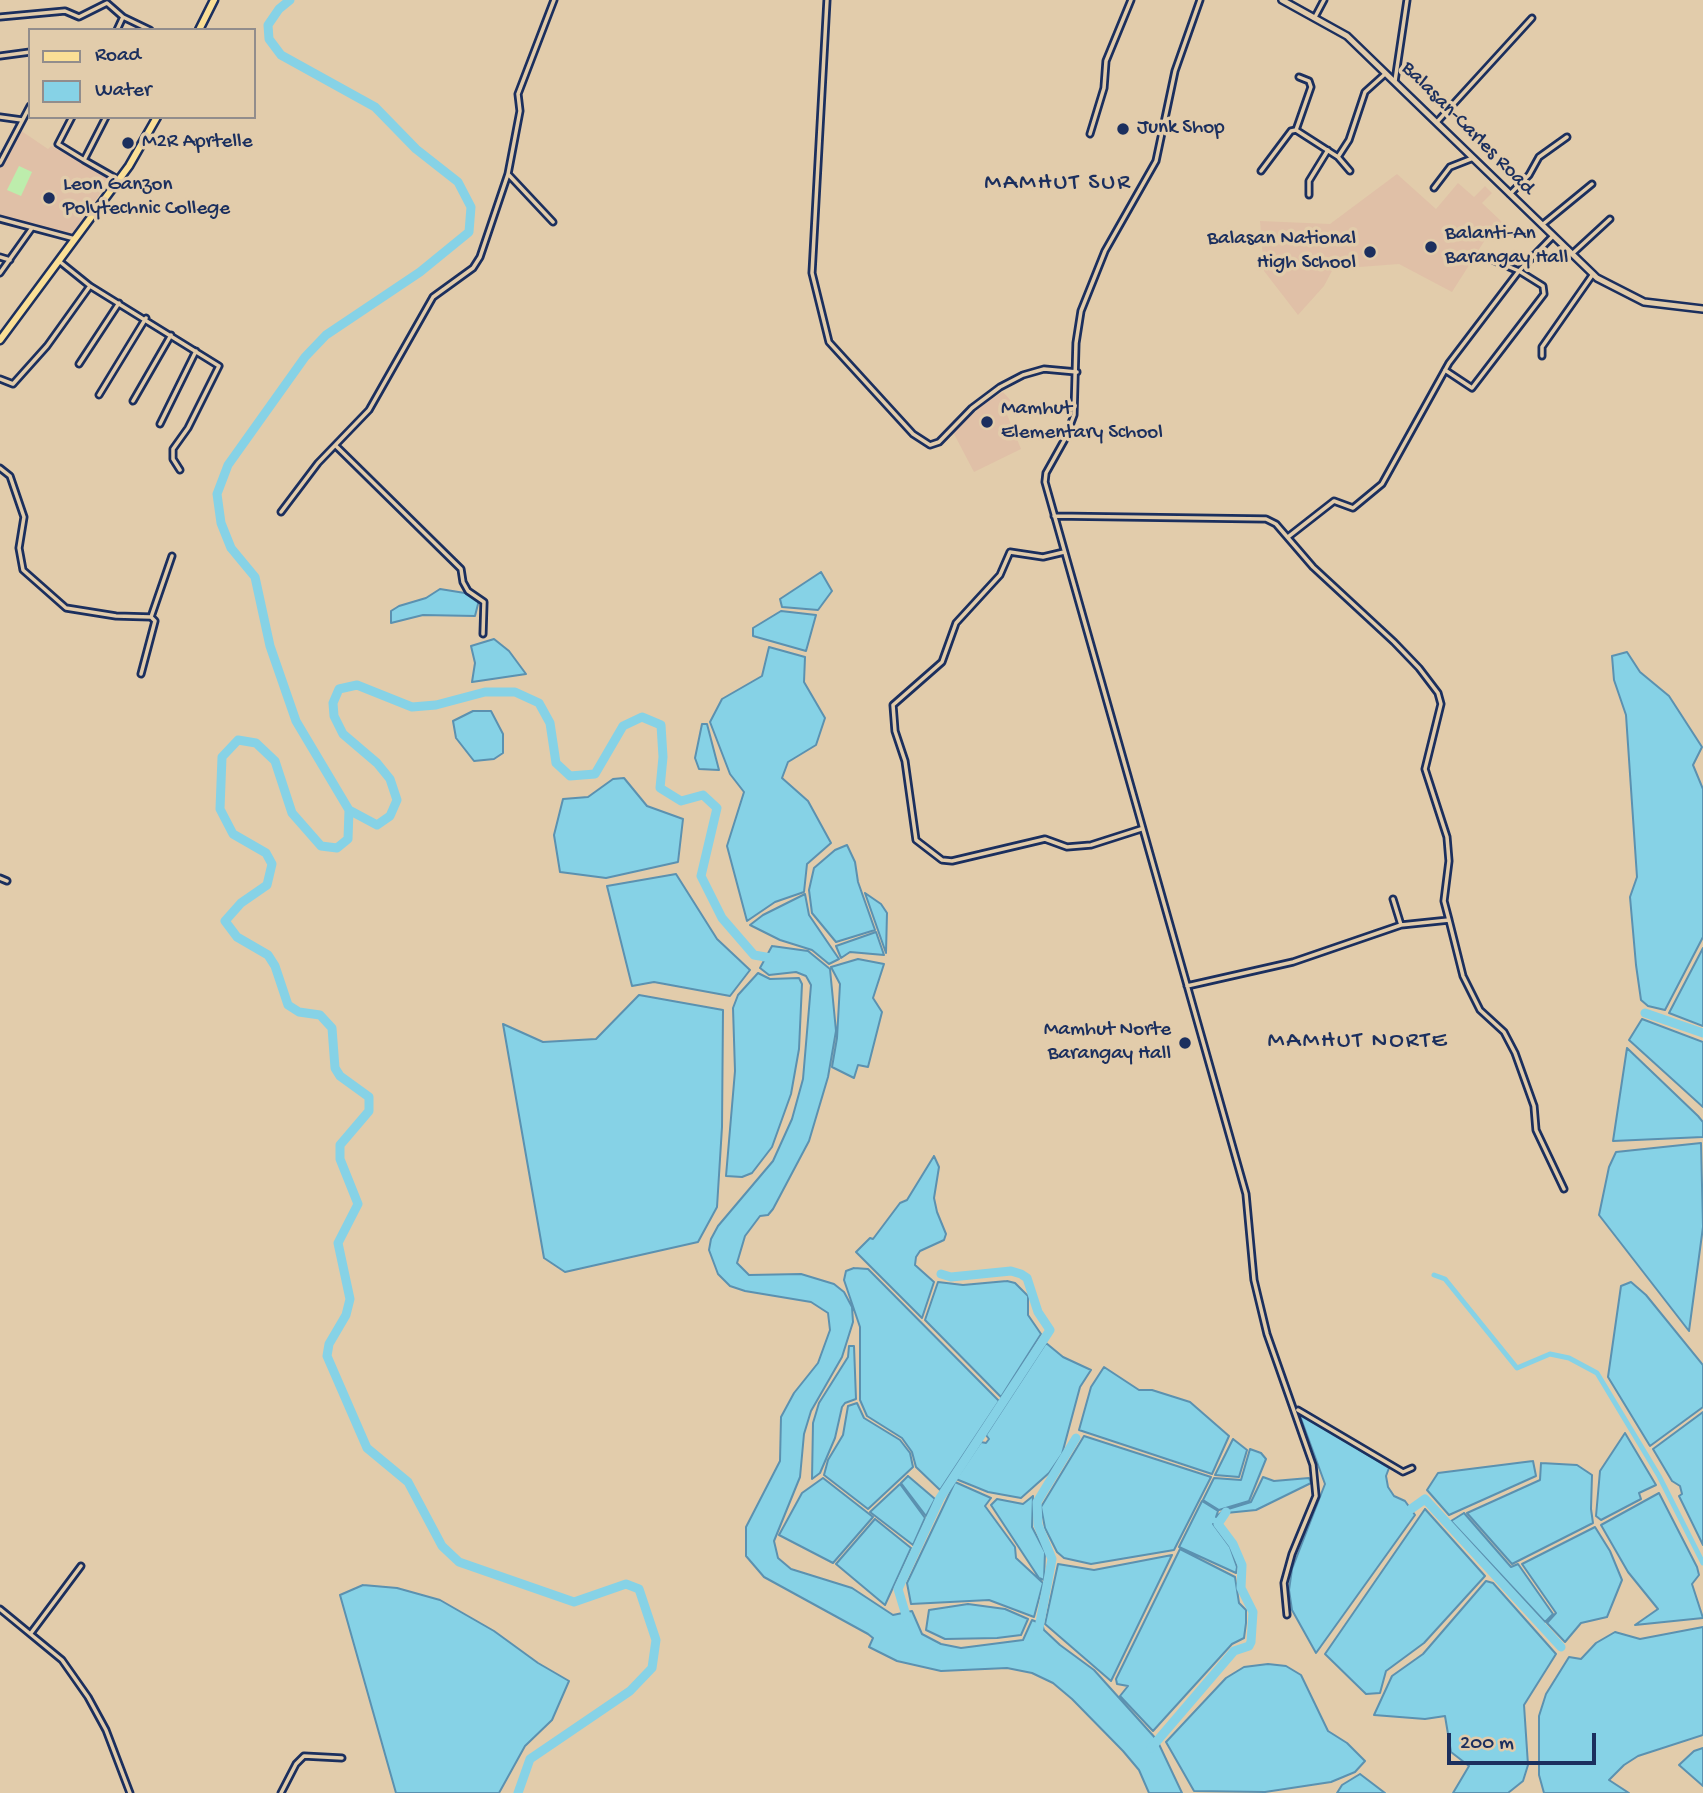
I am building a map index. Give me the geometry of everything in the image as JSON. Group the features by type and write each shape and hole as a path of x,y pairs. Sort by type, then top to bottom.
{"main road":[{"path":"201,28 214,0"},
{"name":"Balasan-Carles Road","path":"1282,0 1347,36 1593,274 1619,292 1644,302 1703,309"},
{"path":"0,340 119,180 156,119"}],"street":[{"path":"281,512 377,398 433,298 473,268 480,257 508,174 520,111 518,94 554,0"},
{"path":"827,0 811,273 829,342 913,434 930,445 939,442 972,408 1000,387 1023,375 1044,369 1077,372"},
{"path":"1090,134 1104,88 1106,61 1131,0"},
{"path":"1200,0 1175,71 1156,161 1105,251 1081,311 1076,343 1074,415 1065,439 1046,473 1047,495 1246,1194 1254,1280 1267,1334 1296,1409 1313,1465 1316,1496 1292,1554 1284,1583 1283,1599 1287,1615"},
{"path":"1315,17 1324,0"},
{"path":"1395,80 1407,0"},
{"path":"0,17 65,10 79,17 103,2 146,28"},
{"path":"118,28 123,16"},
{"path":"1437,122 1532,18"},
{"path":"0,56 28,52"},
{"path":"1338,157 1349,140 1366,92 1387,73"},
{"path":"1296,130 1311,87 1309,81 1299,77"},
{"path":"0,161 28,110"},
{"path":"0,117 22,120"},
{"path":"71,119 58,144 119,180"},
{"path":"84,160 105,119"},
{"path":"1261,171 1291,131 1296,130 1338,157 1350,171"},
{"path":"1510,194 1529,175 1539,157 1567,136"},
{"path":"1309,195 1309,181 1328,150"},
{"path":"1434,188 1450,167 1473,158"},
{"path":"508,174 553,222"},
{"path":"1542,225 1592,184"},
{"path":"0,219 75,239"},
{"path":"1572,254 1610,219"},
{"path":"0,273 32,228"},
{"path":"1288,537 1334,501 1353,508 1382,484 1446,370 1519,271 1553,236"},
{"path":"1446,370 1472,388 1545,294 1543,286 1519,271 1483,256"},
{"path":"0,257 9,260"},
{"path":"59,261 90,286 146,318 219,366 188,428 173,449 173,459 180,470"},
{"path":"1542,356 1542,347 1593,274"},
{"path":"0,379 13,384 47,346 90,286"},
{"path":"79,364 119,303"},
{"path":"99,395 146,318"},
{"path":"133,401 171,335"},
{"path":"160,424 197,351"},
{"path":"336,446 461,569 468,591 484,601 484,634"},
{"path":"0,468 10,476 24,517 19,548 23,570 66,608 116,616 151,617 155,621 141,674"},
{"path":"1054,516 1266,519 1288,537 1313,567 1402,650 1438,693 1441,704 1425,769 1447,836 1449,860 1444,901 1463,976 1480,1010 1503,1032 1515,1052 1534,1107 1536,1130 1564,1189"},
{"path":"1063,552 1044,556 1010,552 1000,576 956,623 942,662 894,705 895,731 905,761 916,839 942,860 952,861 1045,839 1068,847 1091,845 1142,829"},
{"path":"151,617 172,556"},
{"path":"0,877 7,881"},
{"path":"1393,899 1401,925"},
{"path":"1187,986 1293,962 1401,925 1449,920"},
{"path":"1296,1409 1403,1472 1412,1468"},
{"path":"32,1633 81,1566"},
{"path":"0,1609 62,1660 88,1697 106,1730 130,1793"},
{"path":"281,1793 296,1764 304,1756 342,1758"}],"shaded area":[{"name":"Leon Ganzon Polytechnic College","path":"20,130 48,149 51,146 111,178 71,236 0,217 0,161"},
{"name":"Balasan National High School","path":"1397,174 1436,209 1458,183 1474,197 1485,186 1492,193 1482,203 1502,222 1485,240 1452,292 1399,264 1333,269 1324,286 1298,315 1264,271 1260,221 1330,224"},
{"name":"Mamhut Elementary School","path":"1003,392 1012,402 1006,412 1021,449 974,472 953,432 986,402"}],"green space":[{"path":"19,166 32,172 21,196 7,190"}],"water":[{"path":"821,572 832,591 818,610 782,607 780,599"},
{"path":"440,589 471,594 479,600 475,616 423,615 391,623 391,611 426,598"},
{"path":"781,611 816,615 806,651 753,636 753,628"},
{"path":"494,639 509,651 526,674 472,682 475,663 471,646"},
{"path":"769,647 805,657 804,682 825,718 816,745 788,762 782,778 808,801 831,843 807,864 804,892 775,902 747,921 727,846 744,792 730,774 710,722 722,699 762,676"},
{"path":"1627,652 1640,672 1669,696 1702,747 1693,765 1703,789 1703,937 1665,1010 1648,1006 1641,1000 1636,965 1630,897 1637,877 1626,715 1614,680 1612,656"},
{"path":"473,711 491,711 503,734 503,753 494,759 474,761 456,738 453,721"},
{"path":"702,724 707,724 719,770 699,769 695,758"},
{"path":"624,778 647,806 683,819 678,862 606,878 560,872 554,835 563,799 588,797 613,779"},
{"path":"847,845 855,862 858,882 875,930 836,942 812,913 809,890 814,868 835,850"},
{"path":"676,874 717,939 750,970 730,996 654,982 632,986 607,886"},
{"path":"865,893 881,904 887,913 886,953"},
{"path":"805,894 809,915 839,959 829,964 812,950 780,940 750,925 763,915"},
{"path":"876,932 884,955 850,952 841,958 836,946"},
{"path":"772,946 808,951 830,969 836,1031 828,1077 809,1141 773,1209 768,1215 760,1216 745,1236 737,1263 749,1275 801,1274 834,1284 844,1292 852,1307 853,1322 842,1357 811,1411 804,1434 800,1477 774,1541 778,1558 791,1569 852,1588 893,1615 912,1611 922,1634 941,1644 961,1648 1023,1640 1032,1620 1042,1624 1044,1630 1060,1645 1094,1670 1157,1740 1182,1793 1149,1793 1139,1770 1123,1751 1053,1683 1032,1673 1007,1668 941,1671 897,1661 869,1647 873,1638 868,1634 764,1577 746,1556 746,1527 780,1461 781,1417 794,1393 818,1363 830,1330 828,1313 811,1302 730,1286 718,1274 709,1250 718,1226 773,1161 792,1119 803,1079 811,985 806,976 796,972 769,975 760,968"},
{"path":"1703,948 1703,1026 1669,1013"},
{"path":"858,959 884,964 873,998 882,1012 868,1067 858,1065 854,1078 832,1067 837,1038 840,984 831,967"},
{"path":"758,973 770,979 799,978 802,984 799,1049 791,1094 772,1147 752,1173 742,1177 726,1176 735,1071 733,1008 738,995"},
{"path":"639,995 723,1010 722,1127 717,1207 698,1242 565,1272 544,1258 503,1024 543,1042 596,1039"},
{"path":"1642,1019 1703,1042 1703,1107 1629,1040"},
{"path":"1627,1048 1698,1116 1703,1122 1703,1137 1613,1141"},
{"path":"1701,1143 1703,1227 1689,1331 1599,1215 1609,1167 1616,1152"},
{"path":"934,1156 939,1167 934,1198 946,1234 944,1240 920,1251 916,1257 915,1265 934,1282 922,1318 856,1252 870,1238 873,1239 900,1203 907,1200"},
{"path":"854,1268 868,1269 999,1401 940,1490 916,1467 912,1452 902,1438 867,1416 860,1400 860,1327 844,1280 846,1271"},
{"path":"1007,1281 1015,1283 1028,1296 1028,1315 1041,1334 1001,1397 925,1320 938,1282 963,1285"},
{"path":"1631,1282 1646,1295 1703,1365 1703,1407 1650,1446 1608,1377 1621,1286"},
{"path":"1046,1343 1063,1357 1091,1370 1080,1387 1062,1454 1049,1473 1021,1498 988,1492 956,1479 981,1442 986,1443 989,1439 986,1435"},
{"path":"849,1346 854,1346 856,1399 842,1407 835,1438 820,1473 812,1479 813,1423 819,1403 848,1357"},
{"path":"1104,1367 1139,1390 1152,1390 1190,1402 1229,1436 1212,1474 1079,1430 1091,1387"},
{"path":"857,1403 864,1418 900,1440 910,1453 913,1467 868,1509 824,1475 828,1460 843,1435 848,1406"},
{"path":"1703,1412 1703,1545 1679,1496 1682,1494 1680,1486 1672,1481 1653,1449"},
{"path":"1299,1413 1389,1468 1386,1476 1388,1487 1394,1496 1405,1501 1415,1515 1316,1653 1292,1610 1289,1590 1292,1569 1325,1484"},
{"path":"1625,1433 1656,1485 1639,1493 1641,1499 1601,1520 1596,1516 1600,1471"},
{"path":"1084,1436 1211,1477 1174,1550 1091,1564 1064,1558 1057,1552 1045,1528 1041,1507"},
{"path":"1233,1439 1247,1450 1239,1477 1215,1475"},
{"path":"1250,1449 1261,1453 1266,1459 1249,1501 1219,1510 1203,1500 1214,1478 1241,1480"},
{"path":"1533,1461 1536,1476 1449,1515 1427,1490 1438,1473"},
{"path":"1541,1463 1577,1465 1592,1475 1593,1523 1512,1564 1467,1513 1540,1480"},
{"path":"908,1476 935,1499 926,1516 901,1483"},
{"path":"1263,1477 1274,1481 1309,1478 1311,1483 1256,1510 1226,1513 1225,1510 1251,1502"},
{"path":"823,1478 873,1517 833,1563 779,1535 802,1493"},
{"path":"955,1482 991,1498 985,1506 1015,1547 1016,1558 1043,1583 1034,1617 989,1600 911,1604 907,1583"},
{"path":"900,1484 925,1518 913,1545 870,1512"},
{"path":"1659,1493 1697,1567 1699,1575 1692,1584 1703,1618 1635,1625 1658,1609 1628,1572 1601,1525"},
{"path":"1033,1496 1032,1527 1045,1552 1044,1580 1039,1578 991,1505 997,1499 1023,1504"},
{"path":"1202,1501 1218,1511 1216,1517 1224,1510 1219,1524 1213,1524 1230,1547 1237,1567 1236,1573 1179,1547"},
{"path":"1425,1509 1485,1576 1424,1643 1386,1671 1380,1693 1366,1694 1325,1654"},
{"path":"1464,1513 1511,1567 1518,1564 1553,1614 1545,1622 1451,1521"},
{"path":"875,1519 911,1548 885,1605 836,1564"},
{"path":"1595,1527 1610,1551 1622,1580 1607,1617 1581,1623 1565,1642 1547,1623 1556,1613 1522,1564"},
{"path":"1180,1549 1235,1577 1239,1603 1246,1610 1244,1638 1232,1644 1153,1731 1120,1696 1128,1686 1117,1684 1116,1679"},
{"path":"1172,1555 1111,1681 1045,1624 1058,1564 1094,1570"},
{"path":"1486,1581 1493,1583 1556,1654 1524,1705 1528,1765 1523,1781 1508,1793 1453,1793 1469,1766 1451,1752 1445,1716 1425,1719 1374,1715 1392,1676 1423,1654"},
{"path":"363,1585 397,1588 440,1600 494,1631 538,1663 569,1681 552,1720 525,1746 499,1793 396,1793 340,1595"},
{"path":"968,1604 1005,1609 1028,1619 1021,1635 997,1638 945,1639 926,1630 929,1610"},
{"path":"1703,1627 1703,1735 1638,1756 1624,1765 1609,1780 1629,1793 1544,1793 1539,1775 1539,1716 1546,1694 1569,1657 1581,1659 1596,1643 1615,1632 1640,1639"},
{"path":"1268,1664 1286,1666 1301,1675 1328,1731 1347,1743 1365,1761 1355,1772 1331,1782 1265,1792 1194,1791 1166,1742 1226,1678 1244,1667"},
{"path":"1703,1748 1703,1786 1679,1765 1694,1751"},
{"path":"1360,1774 1385,1793 1337,1793 1342,1785"}],"waterway":[{"path":"290,0 279,9 268,25 269,39 281,55 375,107 416,149 458,182 471,207 469,232 420,272 326,335 305,357 228,465 217,494 221,523 231,548 255,577 270,646 296,721 349,810 377,825 390,816 397,800 390,779 377,763 343,734 334,716 333,703 339,689 357,685 412,707 436,705 485,692 515,692 539,703 550,723 556,763 570,776 595,774 623,726 642,717 661,725 663,757 660,788 681,801 703,795 717,808 701,876 722,918 754,955 777,959"},
{"path":"349,810 348,839 337,848 321,846 292,813 275,761 256,743 238,740 222,757 220,809 233,834 266,853 272,864 267,885 241,903 225,921 237,937 268,955 275,966 288,1005 299,1012 320,1015 332,1028 335,1068 340,1076 369,1097 369,1111 340,1145 340,1159 358,1204 338,1243 350,1299 346,1315 329,1344 327,1356 367,1448 408,1482 442,1546 459,1562 574,1602 626,1584 639,1589 656,1640 652,1668 630,1691 530,1759 518,1793"},
{"path":"1645,1013 1703,1033"},
{"path":"908,1622 898,1589 940,1498 1050,1330 1038,1312 1027,1278 1021,1274 1011,1271 951,1277 941,1274"},
{"path":"1434,1275 1445,1279 1517,1368 1550,1354 1569,1358 1597,1373 1659,1476 1703,1563"},
{"path":"1038,1633 1052,1559 1038,1525 1037,1502 1076,1438"},
{"path":"1411,1509 1425,1499 1561,1647"},
{"path":"1151,1748 1234,1651 1249,1646 1251,1642 1253,1612 1241,1588 1242,1565 1233,1544 1218,1524 1226,1512"}],"place":[{"name":"Junk Shop","path":"1123,129"},
{"name":"M2R Aprtelle","path":"128,143"},
{"name":"Leon Ganzon Polytechnic College","path":"49,198"},
{"name":"Balanti-An Barangay Hall","path":"1431,247"},
{"name":"Balasan National High School","path":"1370,252"},
{"name":"Mamhut Elementary School","path":"987,422"},
{"name":"Mamhut Norte Barangay Hall","path":"1185,1043"}],"district":[{"name":"MAMHUT SUR","path":"1058,184"},
{"name":"MAMHUT NORTE","path":"1358,1042"}]}
